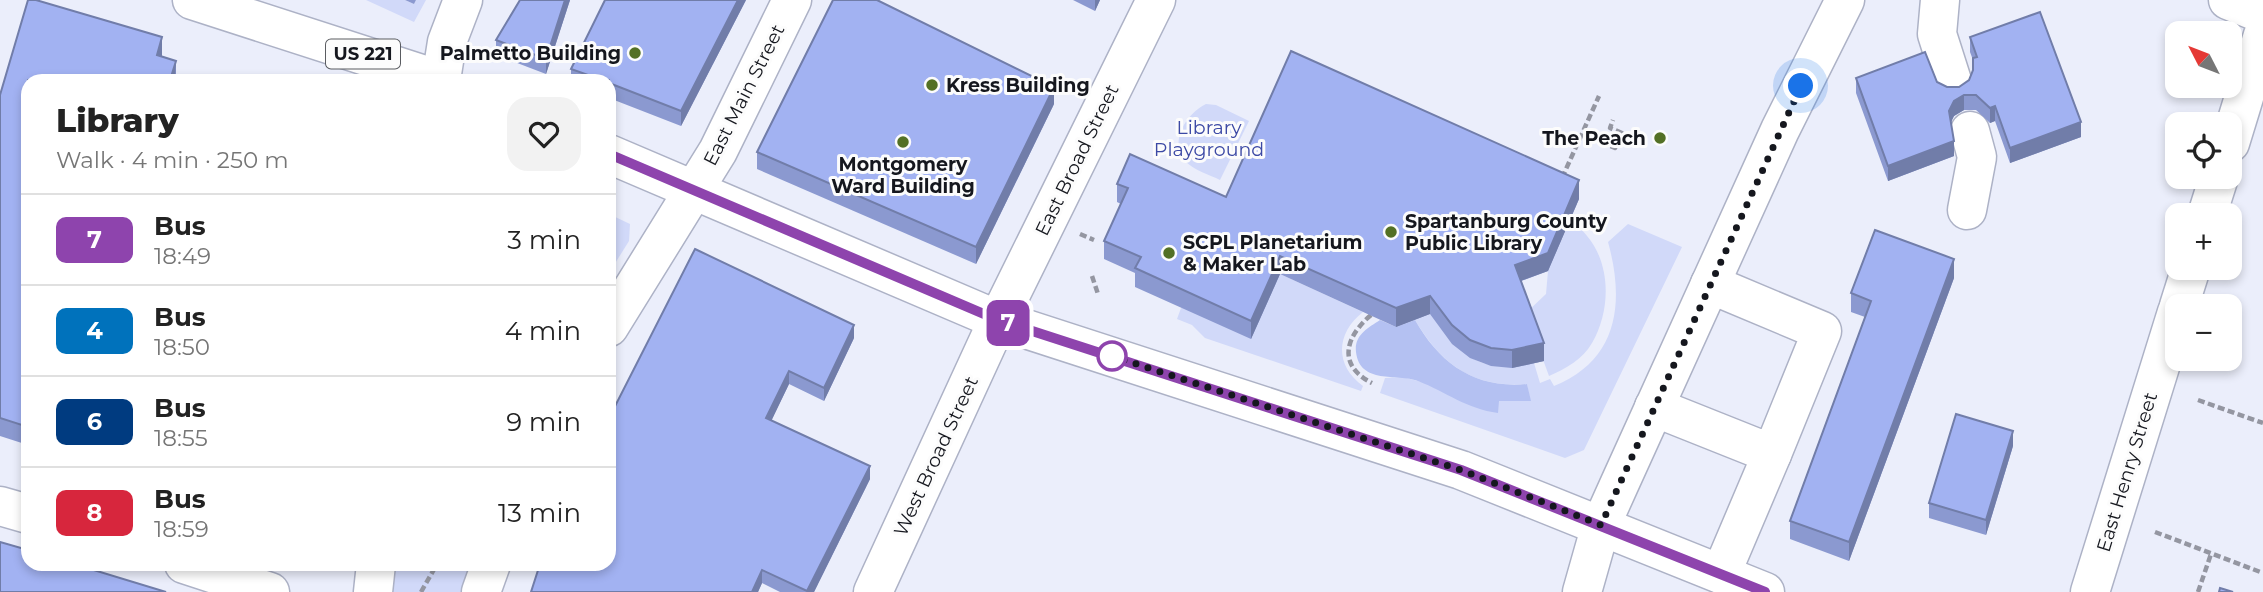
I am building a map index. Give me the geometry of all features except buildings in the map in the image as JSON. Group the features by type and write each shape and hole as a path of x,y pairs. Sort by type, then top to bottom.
{"street":[{"name":"US 221","path":"192,0 421,74"},
{"path":"441,74 447,42 463,0"},
{"name":"East Main Street","path":"616,316 718,151 792,0"},
{"name":"East Broad Street","path":"998,320 1156,0"},
{"path":"1582,592 1601,525 1780,130 1845,0"},
{"path":"1940,0 1937,34 1952,81"},
{"path":"2228,0 2263,14"},
{"path":"2239,112 2263,35"},
{"path":"1967,211 1977,157 1970,131"},
{"path":"616,157 998,320 1461,470 1765,592"},
{"path":"1710,285 1822,331 1721,574"},
{"name":"West Broad Street","path":"873,592 998,320"},
{"name":"East Henry Street","path":"2090,592 2165,351"},
{"path":"1654,407 1772,454"},
{"path":"0,506 21,512"},
{"path":"206,571 270,592"},
{"path":"373,592 375,571"},
{"path":"481,592 488,571"}],"path":[{"path":"1557,188 1599,96"},
{"path":"1601,142 1615,148 1622,133 1610,128 1613,120"},
{"path":"1080,234 1094,240"},
{"path":"1092,276 1098,294"},
{"path":"1371,315 1354,329 1348,345 1355,371 1372,383"},
{"path":"2198,400 2263,423"},
{"path":"2155,533 2263,573"},
{"path":"2199,592 2211,554"},
{"path":"421,592 433,571"}],"green space":[{"path":"366,0 405,0 414,4 416,0 426,0 414,22"},
{"name":"Library Playground","path":"1206,104 1216,105 1249,121 1220,180 1189,165 1179,146 1179,137 1186,121"},
{"path":"616,217 630,224 629,241 616,262"},
{"path":"1570,221 1594,245 1601,260 1606,293 1604,311 1592,343 1584,354 1549,376 1526,313 1546,294 1548,271"},
{"path":"1628,224 1682,247 1584,450 1565,458 1380,393 1385,378 1402,377 1498,401 1530,400 1527,384 1491,382 1475,377 1448,361 1436,350 1415,320 1433,313 1453,341 1473,359 1499,366 1534,363 1540,383 1550,379 1554,386 1575,375 1592,361 1604,345 1611,327 1616,287 1608,242"},
{"path":"1280,274 1363,312 1348,329 1342,349 1347,369 1363,386 1361,391 1205,338 1192,325 1177,319 1181,308"},
{"path":"391,571 473,571 465,592 388,592"}],"shaded area":[{"path":"1380,320 1396,327 1415,320 1425,336 1448,361 1475,378 1508,384 1527,384 1531,401 1499,401 1498,413 1466,404 1418,381 1372,374 1359,362 1356,346 1363,333"}],"bus line":[{"name":"7","path":"616,157 998,320 1461,470 1765,592"}],"place":[{"name":"Palmetto Building","path":"635,53"},
{"name":"Kress Building","path":"932,85"},
{"name":"The Peach","path":"1660,138"},
{"name":"Montgomery Ward Building","path":"903,142"},
{"name":"Spartanburg County Public Library","path":"1391,232"},
{"name":"SCPL Planetarium & Maker Lab","path":"1169,253"}],"route":[{"path":"1112,356 1461,470 1601,525 1801,86"}]}
